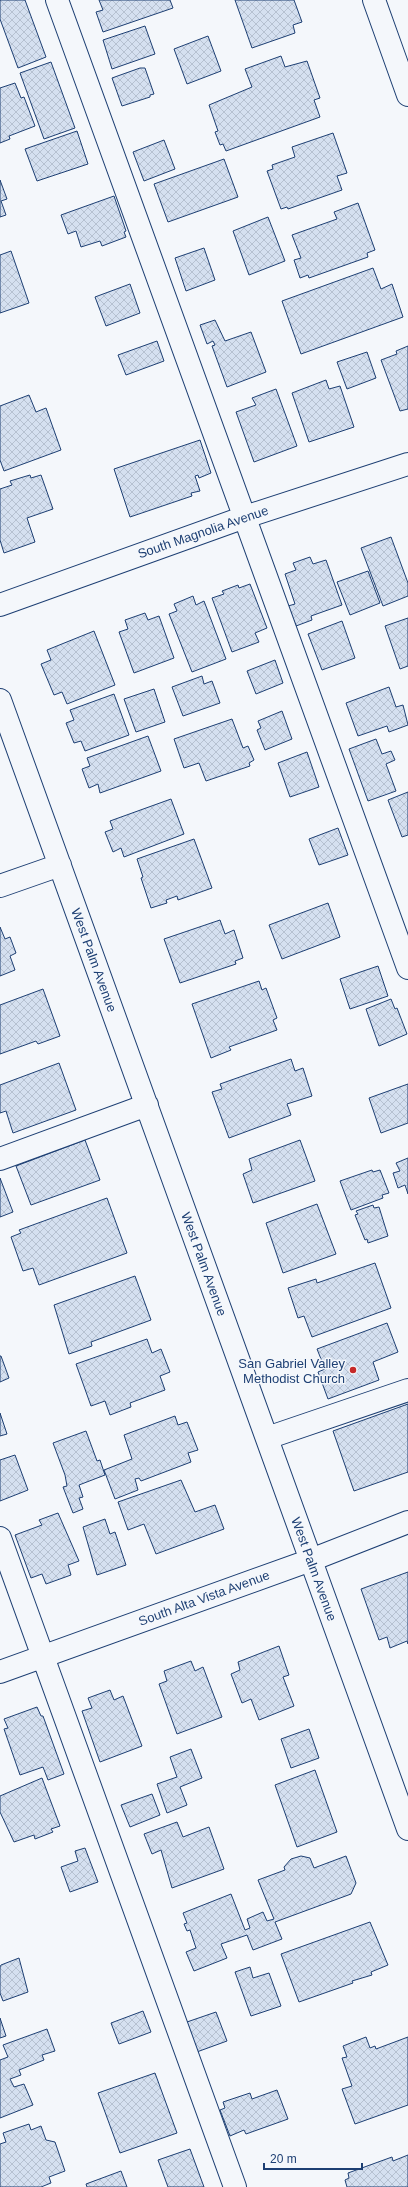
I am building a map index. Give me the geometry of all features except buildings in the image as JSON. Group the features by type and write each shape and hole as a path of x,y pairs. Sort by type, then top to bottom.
{"street":[{"path":"57,0 408,968"},
{"path":"374,0 408,95"},
{"name":"South Magnolia Avenue","path":"0,605 245,517 408,464"},
{"name":"West Palm Avenue","path":"0,700 408,1828"},
{"path":"0,886 60,865"},
{"path":"0,1159 146,1104"},
{"path":"267,1438 408,1390"},
{"name":"South Alta Vista Avenue","path":"0,1672 311,1560 408,1522"},
{"path":"0,1538 235,2187"}],"place":[{"name":"San Gabriel Valley Methodist Church","path":"353,1370"}]}
